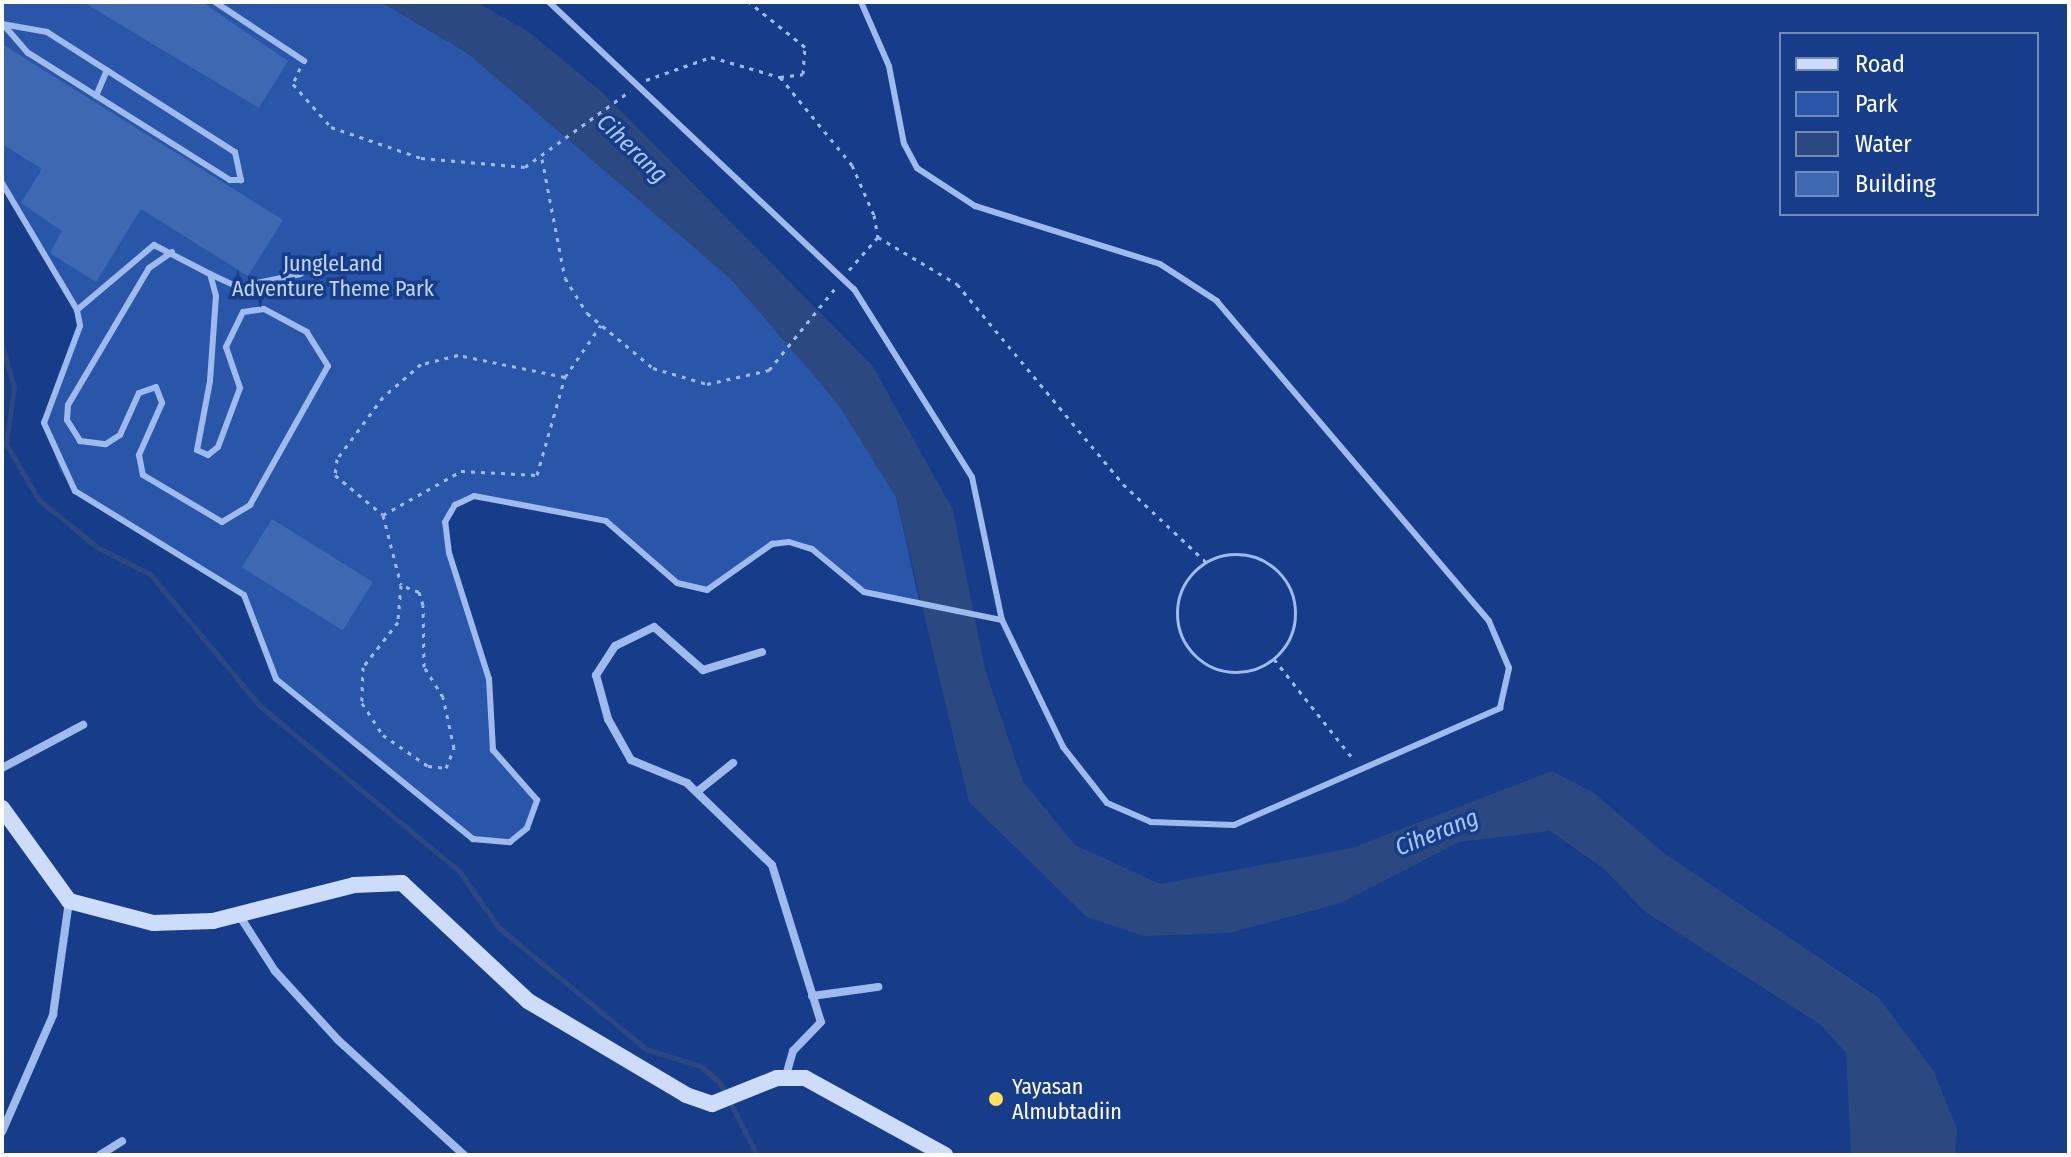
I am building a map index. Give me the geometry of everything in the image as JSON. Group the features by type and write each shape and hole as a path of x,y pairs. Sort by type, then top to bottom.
{"street":[{"path":"762,652 703,670 654,627 615,646 597,667 601,702 631,760 698,791 772,865 821,1023 793,1051 786,1076"},
{"path":"2,768 83,725"},
{"path":"698,791 733,763"},
{"path":"2,808 69,901 153,923 238,914 354,885 402,883 528,1001 686,1095 707,1104 786,1076 835,1090 945,1155"},
{"path":"2,1132 53,1015 69,901"},
{"path":"238,914 275,971 338,1040 464,1155"},
{"path":"812,996 878,987"},
{"path":"100,1155 122,1141"}],"lane":[{"path":"215,2 304,61"},
{"path":"549,2 640,82 845,277 972,477 1002,620 1084,779 1107,803 1151,822 1234,825 1364,772 1500,708 1509,668 1489,621 1199,286 1160,264 975,206 917,168 904,144 889,66 861,2"},
{"path":"3,24 47,32 235,152 241,180 230,180 28,53 3,24"},
{"path":"96,96 107,70"},
{"path":"2,183 77,310 80,326 44,423 75,491 244,595 276,679 473,839 510,842 527,828 537,800 493,750 489,679 449,553 445,522 455,505 474,496 606,521 677,583 707,590 772,544 789,542 812,549 864,592 1002,620"},
{"path":"77,310 148,248 172,252 238,287 301,274"},
{"path":"172,252 149,268 68,405 67,420 80,441 106,444 120,435 139,393 156,387 162,403 139,455 143,475 222,522 250,505 328,366 307,332 264,309 243,312 226,347 240,388 218,447 208,455 197,450 210,381 216,296 210,274"}],"path":[{"path":"304,61 293,84 331,127 421,158 525,167 542,159 640,82 711,57 780,77 803,74 805,47 749,2"},
{"path":"780,77 852,165 878,237 957,284 1123,484 1206,562"},
{"path":"542,159 565,278 601,325 653,368 707,384 769,370 788,352 835,288 878,237"},
{"path":"383,515 461,471 537,475 565,377 601,325"},
{"path":"401,585 419,592 423,605 424,667 443,697 454,748 446,768 428,766 383,735 362,703 363,667 398,622 401,585 383,515 342,483 337,459 383,397 421,364 458,355 565,377"},
{"path":"1244,554 1271,566 1290,588 1294,626 1274,659 1238,672 1210,665 1188,647 1178,619 1181,591 1206,562 1244,554"},
{"path":"1274,659 1364,772"}],"green space":[{"name":"JungleLand Adventure Theme Park","path":"2,2 381,2 466,52 600,159 733,281 838,403 896,497 920,604 864,592 812,549 789,542 772,544 707,590 677,583 606,521 474,496 455,504 445,522 449,553 489,679 493,750 537,800 527,828 510,842 473,839 276,679 244,595 125,525 75,491 60,470 44,423 80,326 58,271 2,183"}],"water":[{"path":"381,2 477,2 530,33 603,93 872,365 953,510 985,669 1023,782 1075,845 1160,884 1352,848 1552,771 1594,793 1665,854 1879,998 1933,1070 1957,1129 1955,1155 1851,1155 1846,1053 1821,1025 1644,911 1603,868 1550,831 1459,842 1341,903 1229,933 1144,936 1087,917 969,802 896,497 838,404 733,281 466,52"}],"building":[{"path":"83,2 202,2 288,61 259,108"},
{"path":"2,44 283,220 248,276 141,209 96,282 50,253 62,231 21,203 42,169 2,144"},
{"path":"272,519 373,582 343,630 242,567"}],"waterway":[{"path":"2,345 14,387 6,444 39,500 97,547 150,574 259,705 459,871 498,927 646,1049 700,1066 720,1083 757,1155"},
{"name":"Ciherang","path":"1707,916 1795,975"},
{"name":"Ciherang","path":"1803,982 1858,1024"}],"place":[{"name":"Yayasan Almubtadiin","path":"996,1099"}]}
